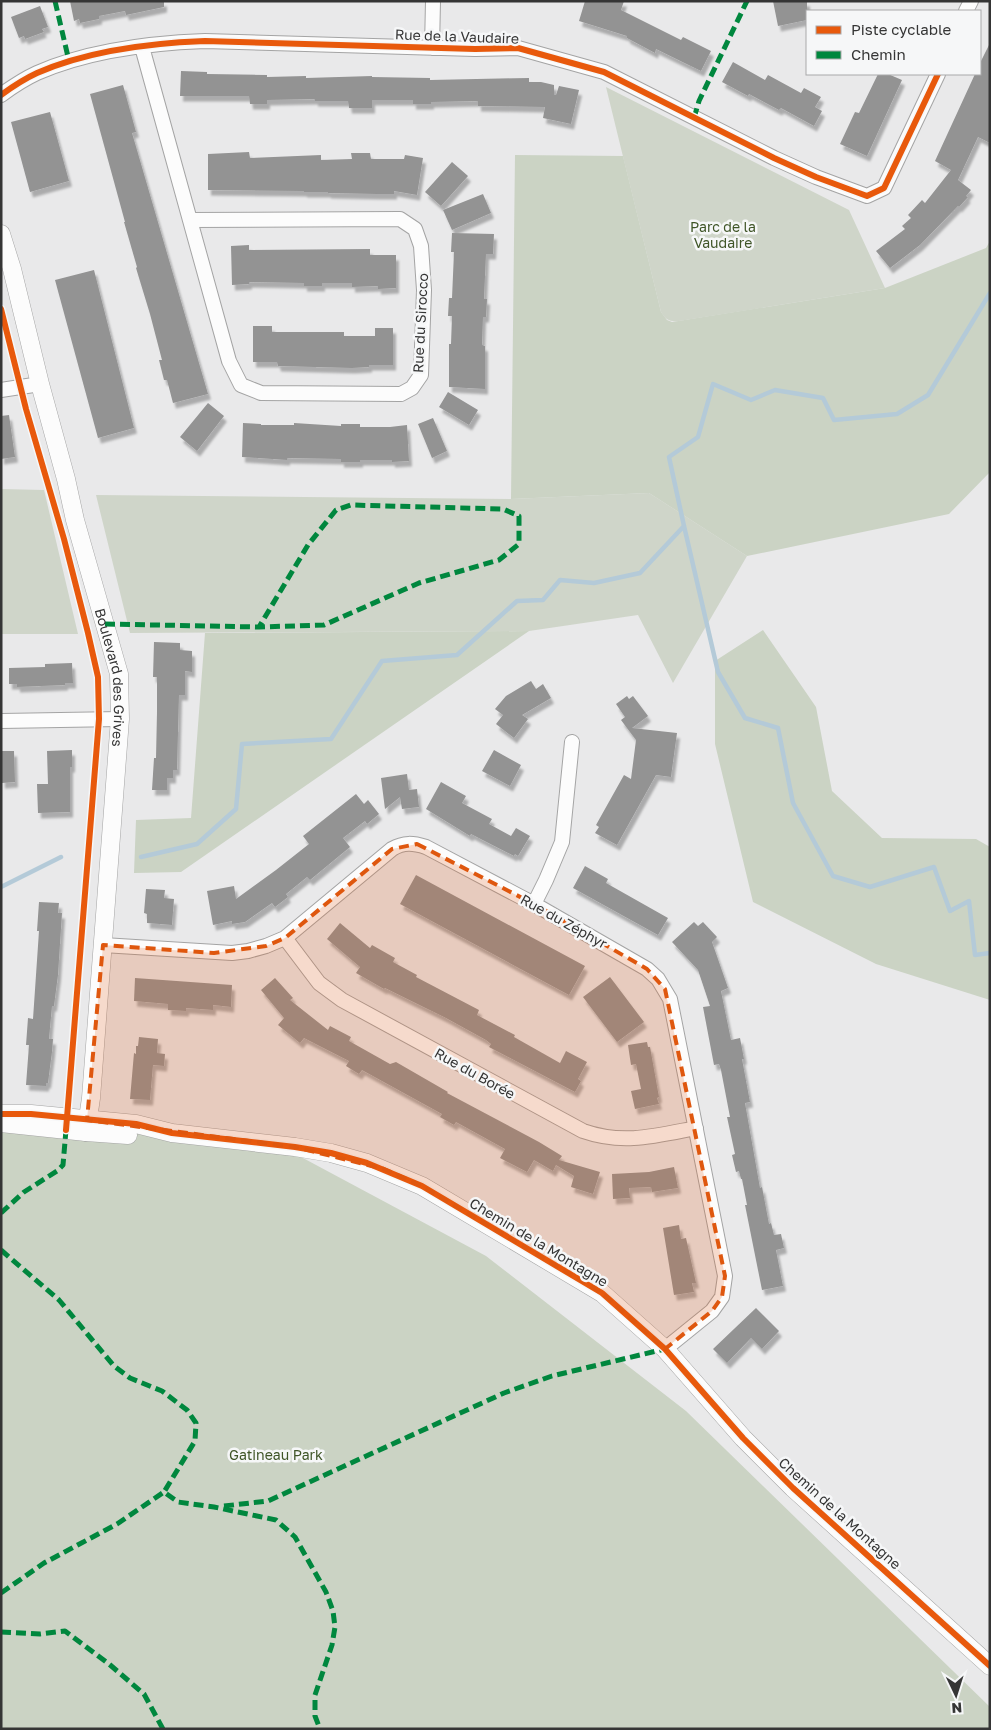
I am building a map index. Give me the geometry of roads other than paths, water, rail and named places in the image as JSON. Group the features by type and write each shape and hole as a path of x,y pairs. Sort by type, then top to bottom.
{"street":[{"path":"432,48 433,1"},
{"name":"Rue de la Vaudaire","path":"1,95 35,74 53,67 101,54 173,42 205,41 475,49 518,48 604,72 774,158 816,177 867,196 884,188 938,75"},
{"name":"Rue du Sirocco","path":"142,47 229,361 241,385 261,393 401,394 412,388 421,375 424,290 422,246 415,229 400,219 190,220"},
{"name":"Boulevard des Grives","path":"1,234 12,269 75,520 119,674 120,719 91,1098 86,1126"},
{"path":"1,390 40,384"},
{"path":"1,721 120,719"},
{"path":"534,904 562,842 572,742"},
{"name":"Rue du Zéphyr","path":"103,945 232,952 248,951 266,946 285,938 392,849 409,843 426,847 534,904 647,969 658,979 670,999 725,1276 722,1297 712,1311 666,1349"},
{"name":"Rue du Borée","path":"285,938 319,984 342,1000 583,1132 627,1140 696,1128"},
{"name":"Chemin de la Montagne","path":"1,1114 31,1114 86,1126"},
{"name":"Chemin de la Montagne","path":"1,1123 86,1126 136,1124 172,1133 313,1150 367,1163 402,1177 452,1204 602,1293 666,1349 764,1460 990,1666"}],"waterway":[{"path":"990,293 928,395 897,414 834,420 823,398 775,390 751,400 713,384 698,437 669,457 718,672 745,718 778,728 793,803 833,876 870,887 934,867 950,911 969,901 975,955 990,953"},
{"path":"141,857 197,844 236,809 242,744 331,739 382,661 457,655 517,601 543,600 560,580 594,583 640,573 684,526"},
{"path":"1,887 61,857"}],"park label":[{"name":"Parc de la Vaudaire","path":"723,234"},
{"name":"Gatineau Park","path":"276,1454"}]}
